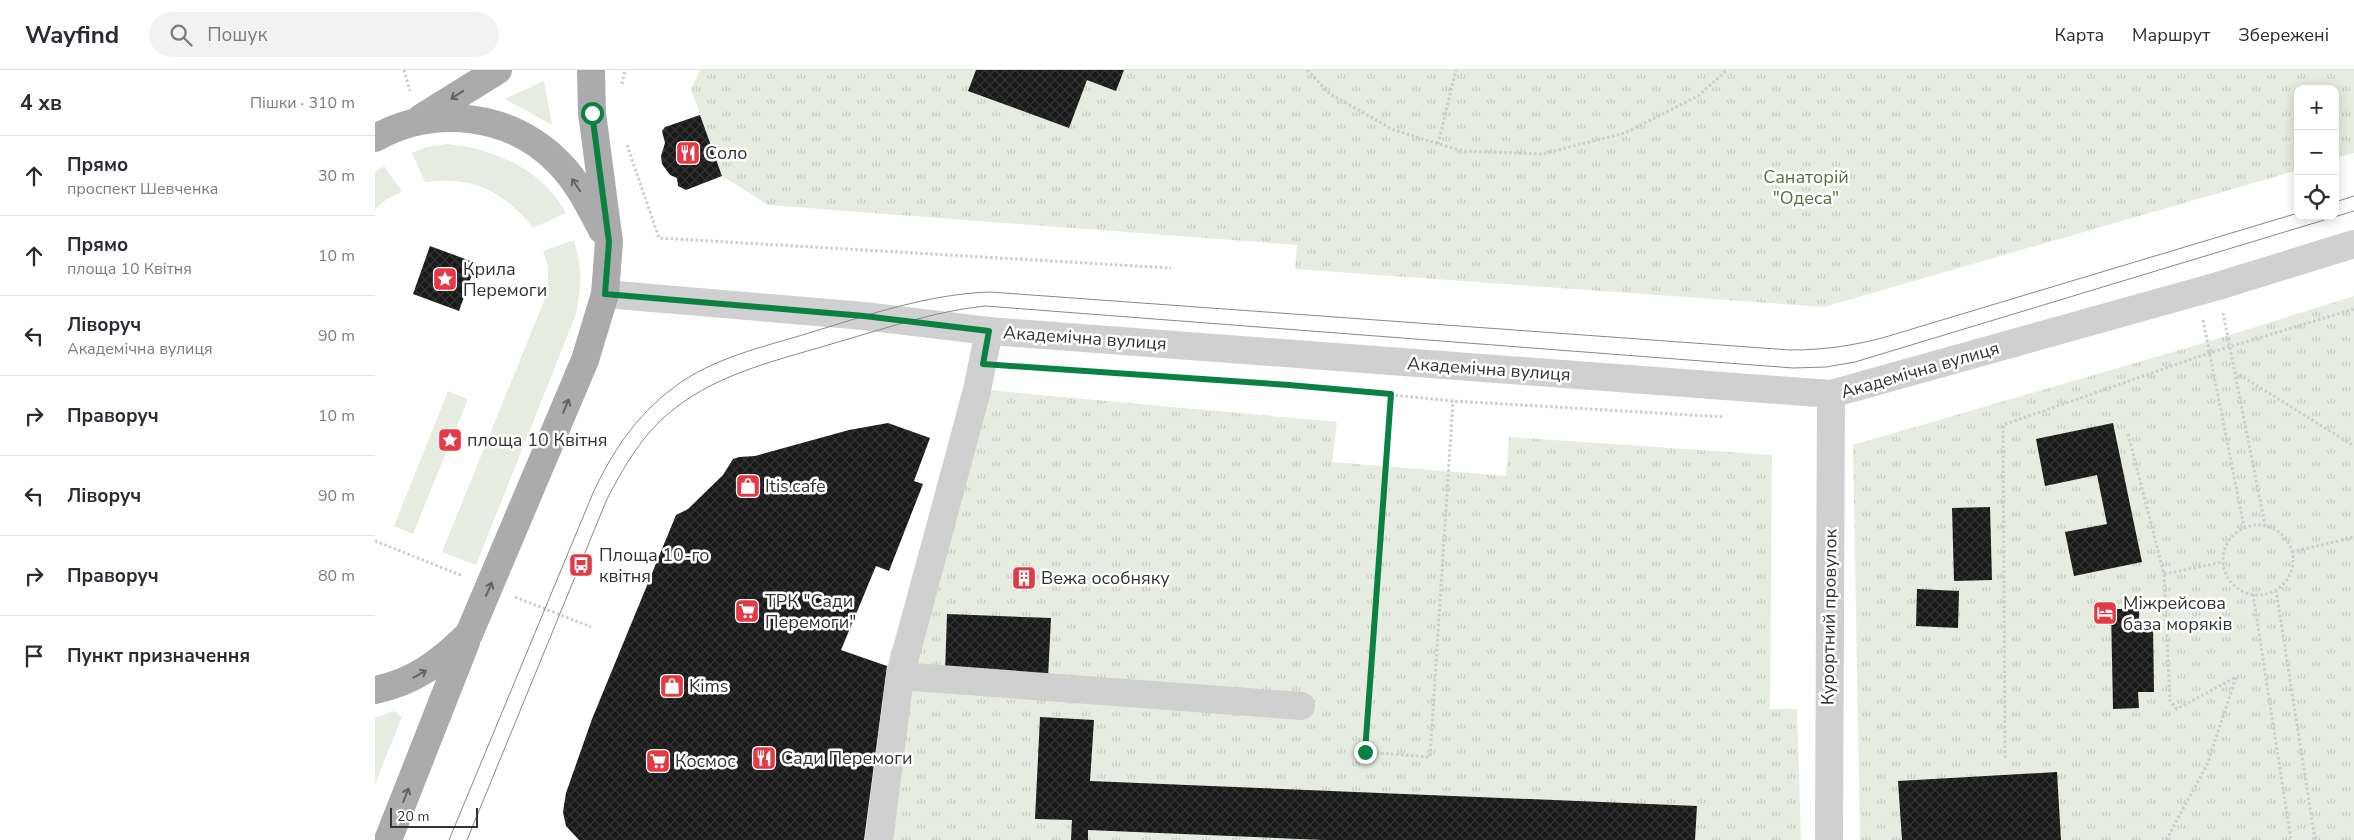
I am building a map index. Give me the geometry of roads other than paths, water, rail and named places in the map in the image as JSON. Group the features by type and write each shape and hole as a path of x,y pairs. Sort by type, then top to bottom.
{"main road":[{"path":"418,120 498,70"},
{"path":"388,840 469,634 585,360 605,294 609,242 592,113 591,70"},
{"path":"380,132 418,120 443,117 468,118 493,123 517,132 559,162 575,182 609,242"},
{"path":"375,690 392,687 421,675 447,656 469,634"}],"street":[{"name":"Академічна вулиця","path":"605,294 864,316 989,331 1831,394 2218,286 2354,244"},
{"path":"879,840 900,676 983,364 989,331"},
{"name":"Курортний провулок","path":"1829,840 1831,394"},
{"path":"900,676 1301,706"}],"tram line":[{"path":"2339,201 2354,196"},
{"path":"467,840 607,499 628,462 653,428 674,409 711,385 753,368 911,321 966,308 985,306 1793,368 1826,367 1855,362 2354,211"},
{"path":"449,840 593,493 608,463 636,423 673,388 704,369 738,354 898,306 944,297 990,292 1790,350 1825,348 1882,338 2294,214"}],"place":[{"name":"Соло","path":"688,153"},
{"name":"Крила Перемоги","path":"445,279"},
{"name":"площа 10 Квітня","path":"450,440"},
{"name":"Itis.cafe","path":"748,486"},
{"name":"Площа 10-го квітня","path":"581,565"},
{"name":"Вежа особняку","path":"1024,578"},
{"name":"ТРК \"Сади Перемоги\"","path":"747,611"},
{"name":"Міжрейсова база моряків","path":"2105,613"},
{"name":"Kims","path":"672,686"},
{"name":"Сади Перемоги","path":"764,758"},
{"name":"Космос","path":"658,761"}],"park label":[{"name":"Санаторій \"Одеса\"","path":"1806,187"}]}
